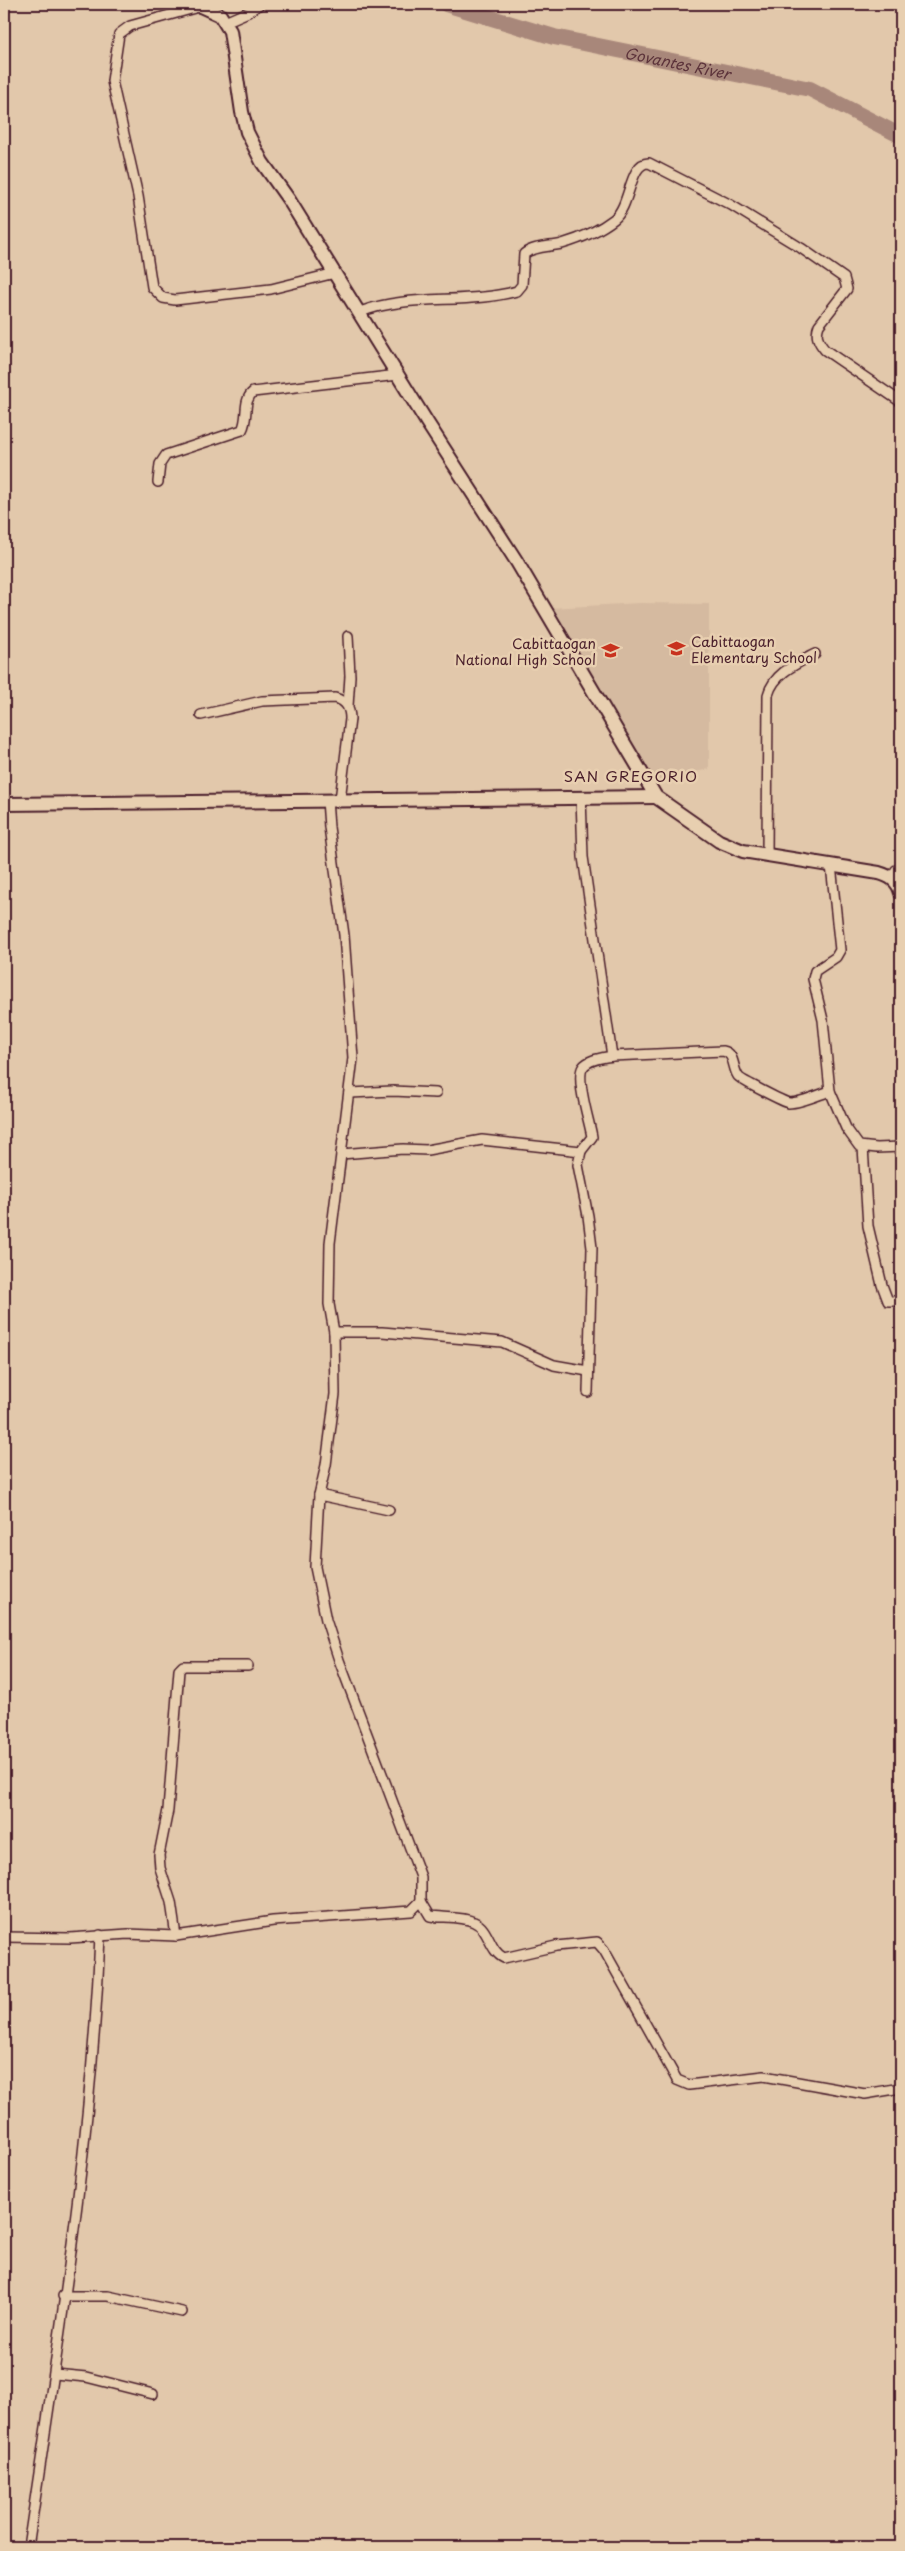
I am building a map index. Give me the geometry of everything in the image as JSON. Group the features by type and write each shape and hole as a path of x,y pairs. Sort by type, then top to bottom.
{"street":[{"path":"225,22 248,12 260,4"},
{"path":"335,273 271,289 176,300 163,298 152,287 138,196 112,81 121,31 130,26 199,5 220,15 225,22 232,40 242,112 253,146 335,273 360,312 533,588 656,797 719,841 743,851 879,873 891,878 898,884 901,892"},
{"path":"360,312 394,302 436,301 517,291 522,285 524,254 574,240 614,219 626,204 637,168 643,163 649,163 731,206 801,248 844,278 847,289 816,330 818,341 825,350 901,402"},
{"path":"158,482 160,464 166,455 242,430 245,424 247,398 253,392 398,375"},
{"path":"348,636 350,664 348,706 350,719 333,800 331,849 341,908 352,1025 353,1058 329,1264 329,1304 334,1332 335,1394 326,1465 319,1495 315,1567 326,1620 421,1877 421,1901 426,1913 430,1916 473,1922 480,1926 494,1949 504,1958 556,1946 597,1942 604,1950 677,2080 682,2083 689,2085 764,2076 865,2094 901,2088"},
{"path":"767,856 768,696 773,682 779,676 815,654"},
{"path":"201,715 262,700 335,698 344,701 348,706"},
{"path":"581,797 583,857 612,1056"},
{"path":"4,804 656,797"},
{"path":"831,865 840,950 836,957 815,971 813,979 823,1020 830,1091 854,1141 863,1147 901,1147"},
{"path":"891,878 896,870 901,868"},
{"path":"588,1392 592,1248 578,1165 581,1151 592,1138 581,1082 581,1070 590,1062 612,1056 723,1051 731,1057 742,1082 784,1102 794,1102 830,1091"},
{"path":"350,1093 393,1091 436,1093"},
{"path":"341,1154 403,1149 427,1150 482,1140 581,1151"},
{"path":"863,1147 867,1218 882,1285 888,1301 901,1301"},
{"path":"334,1332 382,1332 502,1342 554,1365 588,1371"},
{"path":"319,1495 389,1510"},
{"path":"176,1936 171,1902 160,1868 158,1855 168,1810 180,1670 183,1666 248,1666"},
{"path":"4,1937 66,1938 154,1934 176,1936 273,1922 411,1911 421,1901"},
{"path":"28,2547 55,2374 63,2296 81,2173 93,2051 100,1935"},
{"path":"63,2296 108,2296 182,2312"},
{"path":"55,2374 99,2380 153,2394"}],"shaded area":[{"name":"Cabittaogan Elementary School","path":"640,603 709,604 709,769 656,781 550,608"}],"waterway":[{"name":"Govantes River","path":"446,4 554,37 810,89 901,136"}],"place":[{"name":"Cabittaogan Elementary School","path":"677,649"},
{"name":"Cabittaogan National High School","path":"610,651"}],"district":[{"name":"SAN GREGORIO","path":"631,775"}]}
